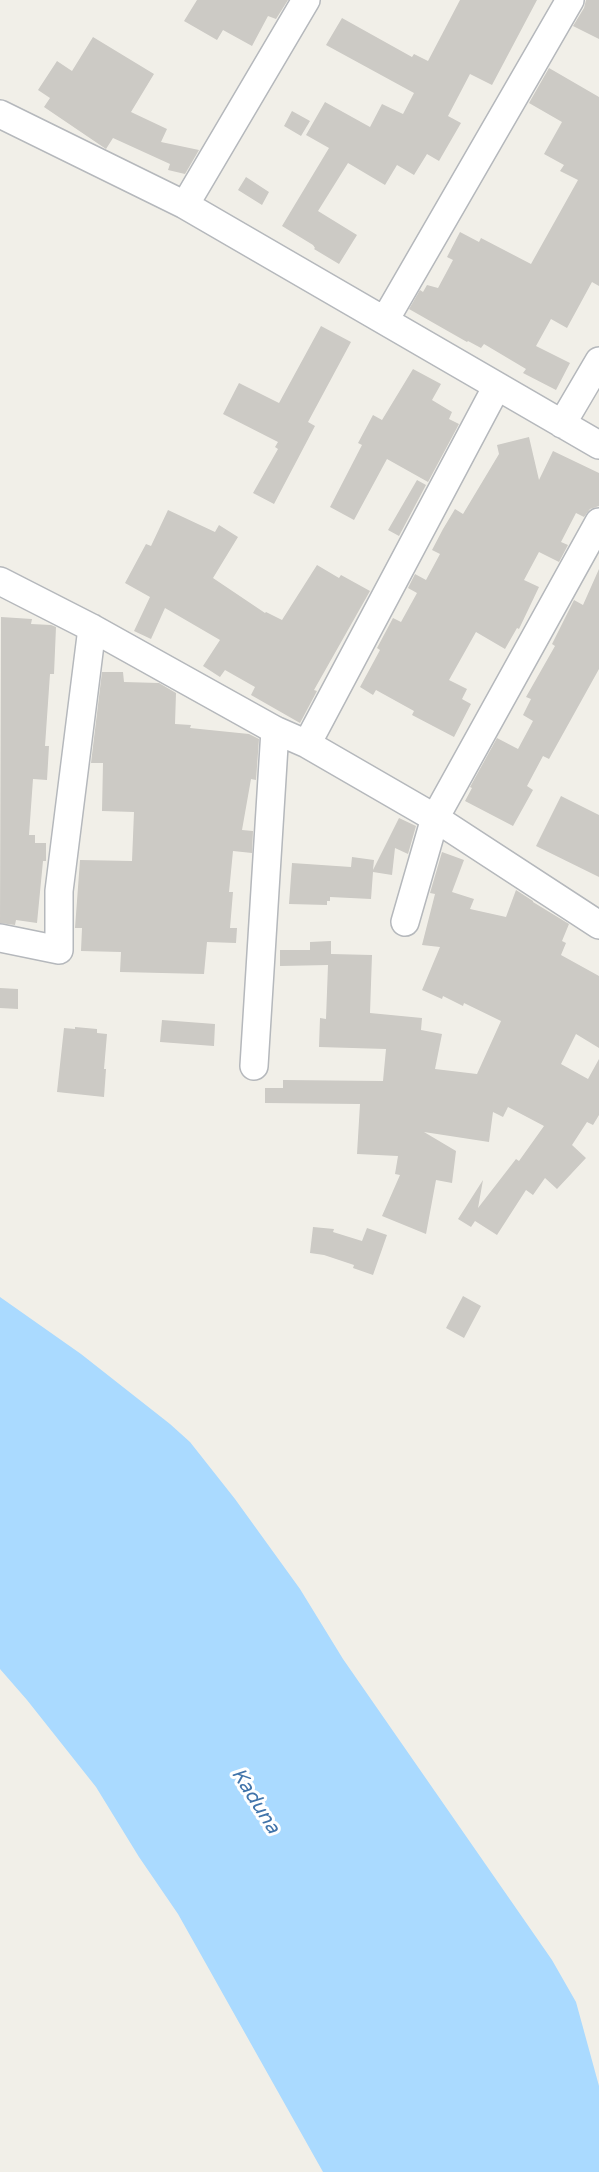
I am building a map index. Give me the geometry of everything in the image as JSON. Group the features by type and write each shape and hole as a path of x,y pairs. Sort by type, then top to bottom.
{"street":[{"path":"185,205 306,0"},
{"path":"385,320 570,0"},
{"path":"0,114 185,205 599,445"},
{"path":"562,424 599,361"},
{"path":"306,744 497,386"},
{"path":"405,922 435,818 599,522"},
{"path":"0,581 92,628 275,730 306,744 435,818 599,925"},
{"path":"0,938 59,950 59,891 92,628"},
{"path":"254,1066 275,730"}],"water":[{"name":"Kaduna","path":"0,1297 81,1354 190,1442 235,1499 300,1589 343,1659 552,1960 576,2002 599,2086 599,2172 323,2172 178,1914 139,1857 96,1787 0,1669"}],"building":[{"path":"197,0 288,0 276,19 268,16 252,46 223,30 217,40 184,21"},
{"path":"460,0 537,0 492,85 470,74 448,116 461,123 439,161 427,154 414,175 397,165 385,185 348,163 318,211 357,235 339,264 282,226 329,148 306,135 325,102 370,127 382,104 403,114 414,93 326,45 342,18 412,57 414,54 428,61"},
{"path":"586,0 599,0 599,39 573,26"},
{"path":"93,37 154,74 131,112 167,129 161,142 199,150 185,174 168,170 170,164 113,138 106,149 44,107 50,98 38,90 57,61 72,71"},
{"path":"549,68 599,97 599,286 592,282 567,328 551,319 536,346 570,363 556,390 523,373 526,369 484,344 481,348 467,342 409,309 420,290 423,292 427,285 438,288 453,260 447,257 460,232 479,242 481,238 531,264 578,180 560,171 564,165 544,154 562,122 529,103"},
{"path":"292,111 310,121 301,136 284,126"},
{"path":"246,177 269,192 262,205 238,190"},
{"path":"321,326 351,342 308,422 315,426 274,504 253,493 278,449 275,447 278,442 223,414 239,383 279,403"},
{"path":"413,369 441,384 432,400 452,412 449,419 459,424 428,482 387,459 354,520 330,507 362,445 358,443 373,415 382,420"},
{"path":"529,437 539,480 553,451 599,473 599,506 590,509 584,517 576,513 561,542 568,545 559,562 539,552 524,580 539,587 519,629 517,628 505,649 476,632 449,680 467,689 462,699 471,704 454,737 412,715 414,711 376,690 373,695 360,687 380,650 377,648 393,618 401,622 417,593 408,588 415,574 426,580 440,554 432,550 443,529 455,509 463,514 499,454 497,445"},
{"path":"417,480 426,485 399,536 388,530"},
{"path":"168,510 215,532 219,525 238,537 213,578 265,613 282,620 317,565 339,578 341,575 370,591 314,690 317,691 300,723 251,695 255,687 225,670 220,677 203,666 220,640 165,608 151,639 134,631 150,597 125,583 146,544 151,546"},
{"path":"599,569 599,669 549,759 543,756 527,786 533,790 513,826 465,801 472,788 470,787 497,738 518,749 533,721 523,715 531,699 526,697 555,646 552,644 574,600 583,605"},
{"path":"1,617 32,619 31,624 56,627 54,674 50,674 45,746 49,746 47,780 33,779 29,835 35,835 35,843 46,843 46,861 43,861 37,923 16,920 15,925 0,923"},
{"path":"102,672 123,672 124,682 159,683 176,693 175,724 191,725 190,728 249,734 259,739 256,780 251,779 242,830 253,831 252,853 233,851 229,892 233,892 230,928 237,928 236,943 207,942 204,974 120,972 121,952 81,951 82,928 75,928 80,860 132,861 134,812 102,811 103,763 91,763"},
{"path":"561,796 599,815 599,877 536,846"},
{"path":"399,818 416,826 408,854 395,848 392,875 373,872 371,899 330,897 327,905 289,904 292,863 351,867 352,857 374,860 373,870"},
{"path":"442,852 464,860 452,892 474,899 470,909 506,917 516,890 569,924 562,941 566,943 561,955 599,976 599,1048 576,1034 561,1064 588,1079 599,1059 599,1115 593,1125 587,1122 572,1145 586,1158 557,1189 545,1178 533,1195 526,1190 497,1235 475,1221 471,1227 458,1219 483,1180 478,1208 516,1159 519,1161 544,1126 508,1107 503,1117 493,1112 489,1142 424,1132 456,1151 452,1183 436,1180 426,1234 382,1216 400,1175 395,1174 398,1156 357,1154 360,1104 265,1103 265,1088 283,1088 283,1080 383,1081 386,1049 319,1047 320,1018 326,1019 328,965 280,966 280,950 310,950 310,942 331,941 331,954 372,955 370,1013 422,1018 421,1030 442,1034 435,1069 477,1074 501,1021 464,1003 463,1006 443,996 442,999 422,990 440,947 422,945 435,894 430,893"},
{"path":"0,988 18,989 18,1009 0,1008"},
{"path":"162,1020 215,1024 214,1046 160,1042"},
{"path":"75,1027 97,1029 97,1033 107,1034 104,1097 57,1092 64,1028 75,1029"},
{"path":"313,1227 334,1229 333,1232 362,1241 367,1228 387,1235 373,1275 353,1268 354,1265 310,1253"},
{"path":"463,1296 481,1306 464,1338 446,1328"}]}
